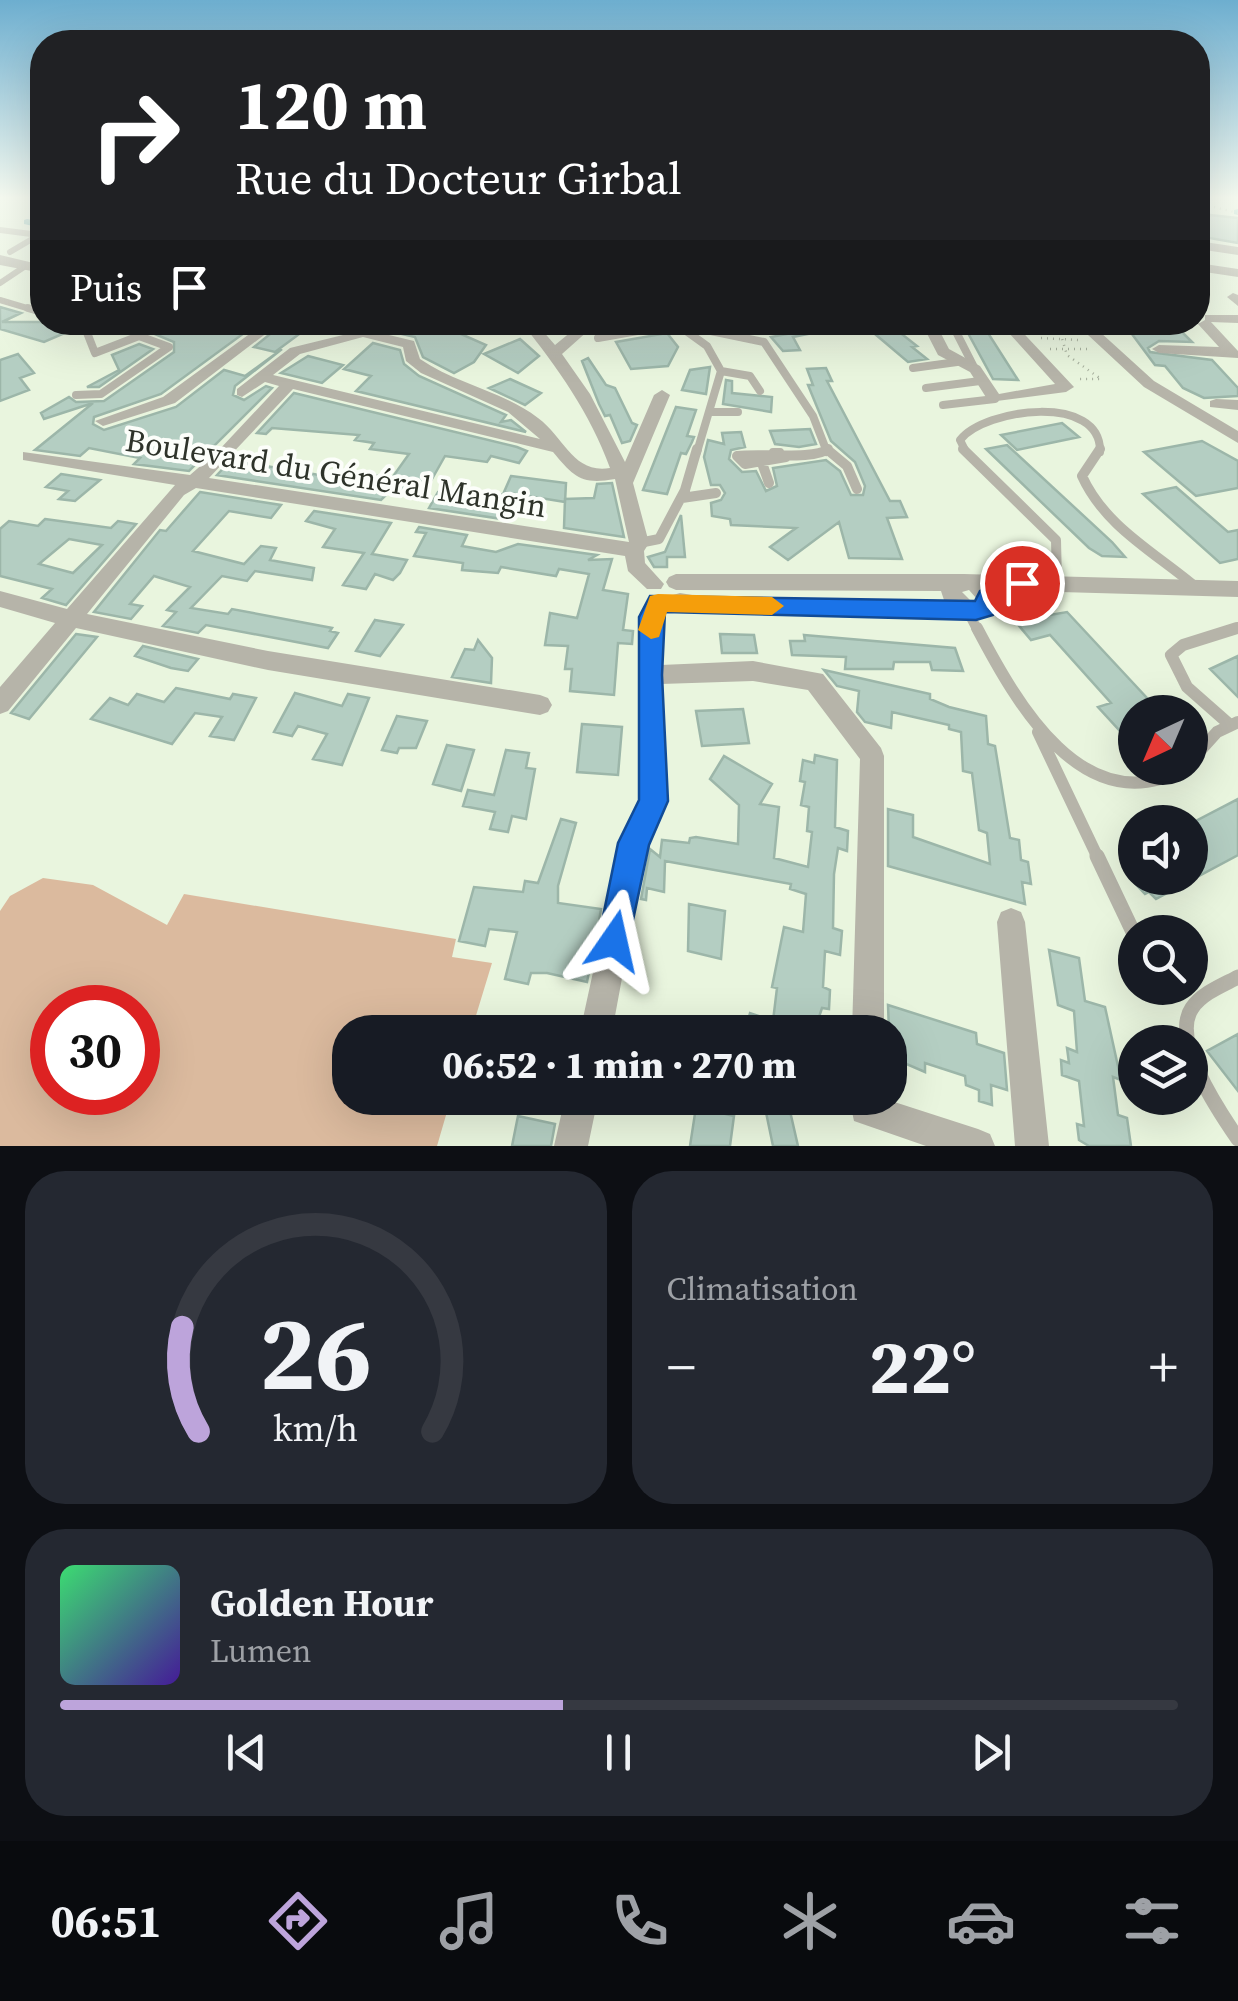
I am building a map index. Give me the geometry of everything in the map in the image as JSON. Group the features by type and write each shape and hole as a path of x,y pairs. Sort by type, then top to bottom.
{"street":[{"path":"5,257 30,262"},
{"path":"1210,269 1238,274"},
{"path":"1210,320 1238,319"},
{"path":"1210,329 1235,356"},
{"path":"103,422 169,400 257,335"},
{"path":"242,392 295,352 358,335 408,344 413,361 426,370 514,409 576,469 592,477 621,479"},
{"path":"541,335 557,350 621,479 636,546 635,566 667,592 704,606 973,598 1022,583 1057,581 1238,589"},
{"path":"557,350 586,335"},
{"path":"933,335 957,362 977,375 995,398 1066,386 1017,335"},
{"path":"1097,335 1149,384 1214,412 1238,441"},
{"path":"1159,349 1235,356"},
{"path":"263,376 558,448"},
{"path":"0,704 178,491 210,472 257,413 292,382"},
{"path":"621,479 662,395"},
{"path":"1214,412 1238,405"},
{"name":"Boulevard du Général Mangin","path":"29,456 636,546"},
{"path":"599,1015 634,843 653,801 651,617 667,592"},
{"path":"0,599 71,620 189,644 540,705"},
{"path":"649,682 749,685 776,677 815,681 872,756 868,1015"},
{"path":"1011,922 1032,1146"},
{"path":"571,1146 578,1115"},
{"path":"884,1115 978,1146"}],"lane":[{"path":"0,283 30,268"},
{"path":"0,300 30,309"},
{"path":"76,395 101,394 169,347 139,336 95,354 88,335"},
{"path":"636,546 659,538 682,498 712,412 722,371 706,346 691,335"},
{"path":"731,335 764,342 813,416 828,451 847,466 857,488"},
{"path":"926,388 977,375 957,335"},
{"path":"913,368 957,362"},
{"path":"722,371 750,376 760,391"},
{"path":"942,404 995,398"},
{"path":"712,412 738,412"},
{"path":"1057,581 1056,540 962,448 960,440 971,426 1041,412 1084,424 1100,444 1099,455 1082,476 1090,493 1118,525 1198,588"},
{"path":"786,457 778,451 737,456 745,464 828,451"},
{"path":"762,463 768,483"},
{"path":"682,498 716,493"},
{"path":"973,598 983,637 1036,727 1125,915"},
{"path":"973,598 983,637"},
{"path":"1208,740 1234,723 1186,687 1170,655 1184,645 1238,628"},
{"path":"1036,727 1066,753 1118,779"},
{"path":"1238,977 1194,1004 1186,1017 1193,1056 1218,1110 1238,1139"}],"path":[{"path":"1061,335 1062,349"},
{"path":"1051,349 1062,349 1082,335"},
{"path":"1038,337 1075,340"},
{"path":"1046,338 1100,379 1080,379"}],"shaded area":[{"path":"43,878 93,885 167,925 184,894 456,939 452,957 492,963 476,1015 332,1015 332,1115 446,1115 437,1146 0,1146 0,911 10,896"}],"building":[{"path":"0,307 21,313 2,322 30,322 30,335 60,335 44,342 0,329"},
{"path":"157,335 241,335 161,394 94,417 93,424 104,430 176,407 224,370 245,376 282,349 235,386 233,395 244,400 266,386 272,388 189,471 134,464 140,458 89,448 80,456 35,450 93,403 44,419 41,413 69,397 76,402 104,401 174,352 174,342"},
{"path":"269,335 298,335 275,352 254,347"},
{"path":"406,335 463,335 486,345 474,362 454,373 423,357 415,337"},
{"path":"669,335 678,347 668,366 631,369 616,342"},
{"path":"803,335 793,337 800,350 783,351 771,337"},
{"path":"876,335 903,335 927,359 908,362"},
{"path":"969,335 989,335 1018,380 993,379"},
{"path":"1133,335 1185,335 1192,342 1159,341 1148,348 1150,352 1212,360 1238,388 1238,396 1204,398 1183,388 1165,366 1155,365"},
{"path":"520,339 539,356 518,373 484,354"},
{"path":"373,343 400,350 404,364 419,376 506,415 501,422 511,420 526,432 356,391 371,376 344,369"},
{"path":"139,344 153,349 99,387 87,387 119,370 112,355"},
{"path":"18,354 34,373 20,378 29,390 0,401 0,360"},
{"path":"308,356 343,365 322,383 281,373"},
{"path":"588,358 606,385 615,388 632,423 637,425 630,441 622,443 610,415 605,416 582,361"},
{"path":"710,367 706,394 682,390 690,370"},
{"path":"826,368 832,381 827,381 890,501 900,501 907,517 887,518 902,559 849,558 839,522 788,560 770,547 796,528 731,525 730,519 712,516 711,503 721,500 725,493 720,485 711,485 704,457 708,440 724,444 722,433 741,432 745,447 731,450 729,459 742,472 756,471 766,491 777,486 773,468 826,460 840,471 851,495 863,495 865,486 855,462 831,441 808,385 813,385 807,369"},
{"path":"510,379 541,393 525,405 489,388"},
{"path":"726,380 732,381 732,393 772,397 771,412 723,404"},
{"path":"294,393 527,451 519,463 491,456 487,462 445,456 423,495 391,490 381,500 217,475 231,460 343,479 354,472 392,478 409,454 370,449 374,443 355,440 359,435 272,428 266,434 257,433"},
{"path":"676,407 696,410 687,436 694,437 686,454 681,453 667,494 643,490"},
{"path":"1062,423 1079,437 1017,450 1001,435"},
{"path":"810,429 816,444 799,447 775,444 770,431"},
{"path":"1202,441 1238,461 1238,488 1196,496 1144,452"},
{"path":"1007,445 1125,557 1102,556 1089,548 986,449"},
{"path":"61,474 100,480 75,501 59,499 68,491 46,487"},
{"path":"511,476 566,483 565,502 504,492"},
{"path":"612,483 624,537 564,528 565,499 594,498 597,484"},
{"path":"1176,487 1228,532 1238,530 1238,559 1220,563 1143,494"},
{"path":"467,489 512,496 502,519 429,508 438,492 464,496"},
{"path":"200,492 281,505 271,518 229,511 193,551 244,564 261,546 276,548 270,560 314,568 312,580 255,571 247,581 222,576 191,608 228,614 232,609 332,628 330,631 338,633 328,648 206,625 198,633 163,626 176,612 167,610 190,587 154,576 130,604 142,606 131,619 94,612 160,530 166,531"},
{"path":"314,511 391,523 372,554 407,560 400,573 393,580 375,574 366,589 343,585 364,553 323,547 335,529 306,521"},
{"path":"681,515 685,557 667,557 667,567 654,567 648,557 665,552"},
{"path":"45,519 111,528 118,521 136,524 66,605 42,598 52,589 0,576 0,529 9,521 38,526","holes":["69,539 102,545 73,573 39,564"]},
{"path":"419,527 467,535 462,546 496,552 518,544 597,555 588,560 612,559 603,590 628,594 623,630 633,631 632,644 618,643 614,695 570,691 572,669 565,669 568,646 545,645 550,613 577,618 589,574 559,569 556,576 501,567 498,573 462,570 463,563 414,556 426,533 416,532"},
{"path":"1067,612 1144,695 1118,695 1118,729 1098,707 1111,703 1050,635 1031,640 1015,621"},
{"path":"375,620 403,625 380,656 356,651"},
{"path":"76,634 97,637 29,719 11,713"},
{"path":"720,634 754,635 757,653 722,653"},
{"path":"804,635 955,648 963,671 932,670 930,662 894,662 893,669 845,669 846,657 792,655 790,641 805,641"},
{"path":"478,640 492,658 491,683 452,677 465,649 474,650"},
{"path":"143,646 198,659 188,671 171,668 135,656"},
{"path":"1238,656 1238,697 1210,669"},
{"path":"824,670 930,694 930,699 949,707 986,716 988,744 995,746 1010,838 1019,840 1021,860 1028,862 1031,884 1022,882 1025,904 888,866 888,809 913,815 913,837 990,864 987,833 979,830 972,773 963,771 961,732 949,729 949,725 892,712 891,728 865,722 857,712 859,691 837,686"},
{"path":"176,688 230,699 233,694 256,698 234,740 210,736 222,717 195,713 172,744 91,719 110,698 128,705 137,694 164,702"},
{"path":"295,693 342,706 348,694 369,698 342,765 313,759 327,734 298,726 292,736 274,732"},
{"path":"743,709 749,743 702,746 696,711"},
{"path":"397,716 427,721 416,748 399,748 397,753 382,750"},
{"path":"582,724 622,727 618,775 577,772"},
{"path":"447,745 474,750 461,791 433,784"},
{"path":"506,750 529,753 526,768 535,769 526,819 512,816 508,832 490,829 495,812 463,806 468,790 494,795"},
{"path":"815,755 837,760 835,827 848,831 847,851 838,848 834,874 833,928 842,931 840,955 825,951 823,987 830,990 829,1009 822,1008 820,1015 774,1015 777,988 772,987 784,927 803,932 806,894 790,889 791,884 665,861 664,892 647,888 646,900 641,899 650,849 660,857 662,840 689,843 690,838 696,837 738,844 739,805 710,779 724,756 772,784 760,804 779,807 774,858 808,867 812,832 807,831 809,807 801,805 805,782 800,781 803,760 814,763"},
{"path":"1238,799 1238,855 1208,871 1208,815"},
{"path":"561,819 576,823 558,886 558,903 601,909 596,940 576,955 591,962 587,982 547,973 531,973 528,984 505,979 517,932 489,929 485,946 459,941 474,887 523,892 525,881 538,883"},
{"path":"689,904 725,911 721,959 688,951"},
{"path":"1049,950 1079,958 1085,1001 1105,1007 1118,1066 1118,1079 1113,1077 1118,1115 1127,1118 1131,1146 1089,1146 1079,1140 1077,1124 1084,1126 1079,1081 1062,1075 1061,1060 1069,1063 1067,1048 1077,1052 1074,1011 1058,1005"},
{"path":"888,1005 976,1033 977,1044 1004,1053 1007,1090 991,1085 992,1105 979,1101 979,1090 966,1085 965,1076 925,1063 925,1072 907,1064 907,1015 888,1015"},
{"path":"1238,1034 1238,1091 1208,1052"},
{"path":"695,1115 734,1116 730,1146 690,1146"},
{"path":"767,1115 791,1115 798,1146 773,1146"},
{"path":"518,1116 555,1124 551,1146 512,1146"}],"slow traffic":[{"path":"651,630 651,617 658,603 772,606"}],"route":[{"path":"614,941 634,843 653,801 649,675 651,617 658,603 976,610 984,608 988,598 1022,583"}]}
